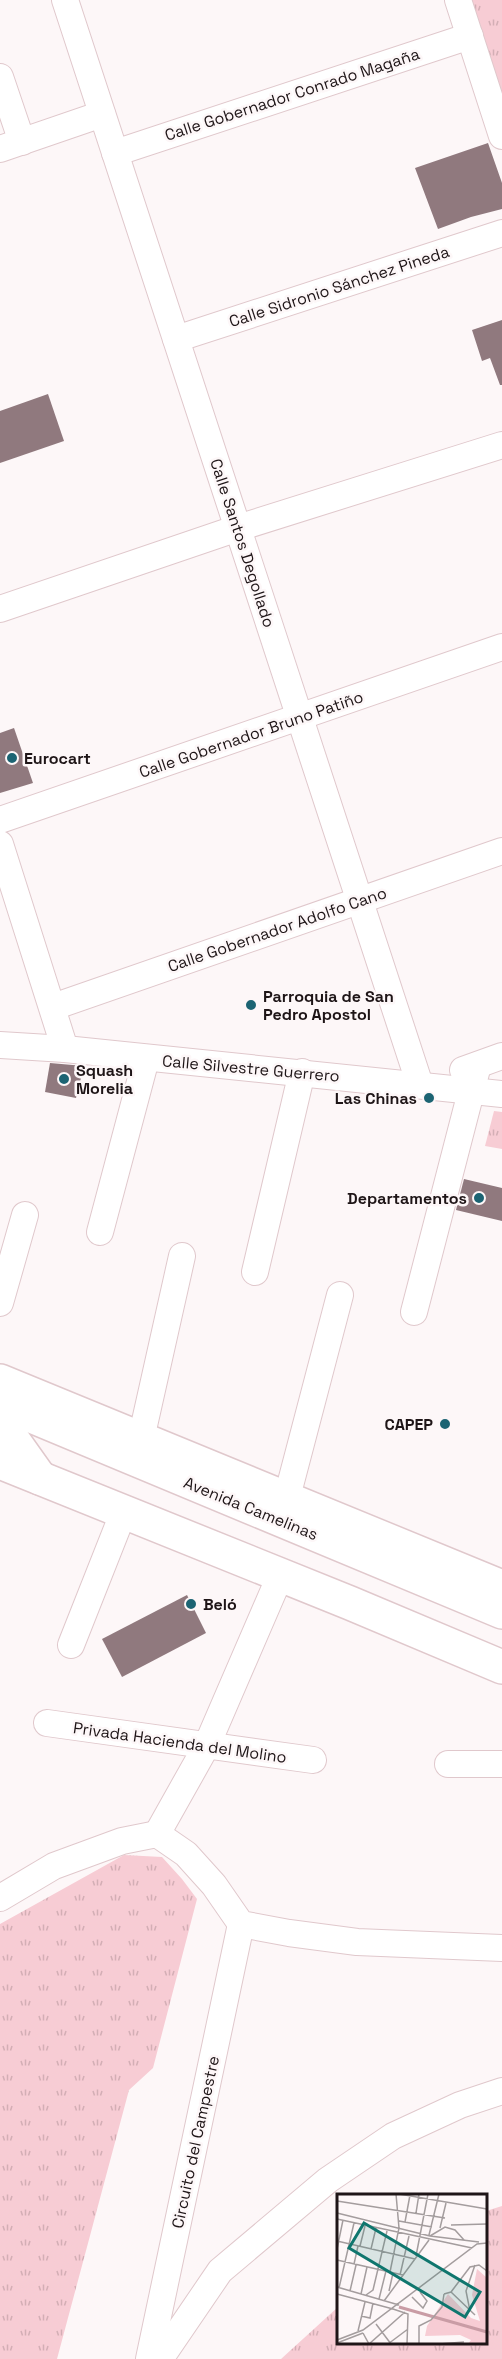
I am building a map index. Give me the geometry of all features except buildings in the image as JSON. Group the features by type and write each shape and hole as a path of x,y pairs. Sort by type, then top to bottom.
{"main road":[{"name":"Avenida Camelinas","path":"8,1407 141,1439 502,1587"},
{"name":"Avenida Camelinas","path":"8,1407 502,1612"},
{"name":"Avenida Camelinas","path":"8,1407 502,1632"},
{"path":"8,1407 40,1478"},
{"path":"0,1462 280,1576 350,1602 502,1667"}],"street":[{"name":"Calle Santos Degollado","path":"65,0 420,1085"},
{"path":"458,0 502,136"},
{"name":"Calle Gobernador Conrado Magaña","path":"115,153 470,36"},
{"path":"0,77 11,145 102,114"},
{"name":"Calle Sidronio Sánchez Pineda","path":"176,339 502,234"},
{"path":"0,609 238,528 502,445"},
{"name":"Calle Gobernador Bruno Patiño","path":"0,820 502,647"},
{"path":"0,844 6,887 53,1007 65,1049"},
{"name":"Calle Gobernador Adolfo Cano","path":"53,1007 502,851"},
{"name":"Calle Silvestre Guerrero","path":"0,1045 65,1049 146,1059 302,1072 502,1094"},
{"path":"420,1085 502,1056"},
{"path":"100,1232 146,1059"},
{"path":"414,1312 478,1065"},
{"path":"255,1272 302,1072"},
{"path":"0,1303 25,1215"},
{"path":"141,1439 182,1256"},
{"path":"287,1497 340,1295"},
{"path":"71,1645 124,1512"},
{"path":"157,1834 207,1745 280,1576"},
{"name":"Privada Hacienda del Molino","path":"47,1723 313,1760"},
{"path":"448,1764 502,1764"},
{"path":"0,1898 54,1866 122,1841 157,1834 186,1854 214,1885 241,1924 289,1934 357,1942 502,1948"},
{"name":"Circuito del Campestre","path":"149,2359 241,1924"},
{"path":"160,2359 220,2271 328,2180 393,2136 460,2105 502,2091"}],"green space":[{"path":"471,0 502,0 502,95"},
{"path":"494,1111 502,1112 502,1149 485,1146"},
{"path":"124,1855 162,1857 197,1899 153,2068 129,2090 57,2359 0,2359 0,1924"},
{"path":"502,2206 502,2359 281,2359 337,2308 337,2344 487,2344 487,2211"}],"place":[{"name":"Eurocart","path":"12,758"},
{"name":"Parroquia de San Pedro Apostol","path":"251,1005"},
{"name":"Squash Morelia","path":"64,1079"},
{"name":"Las Chinas","path":"429,1098"},
{"name":"Departamentos","path":"479,1198"},
{"name":"CAPEP","path":"445,1424"},
{"name":"Beló","path":"191,1604"}]}
